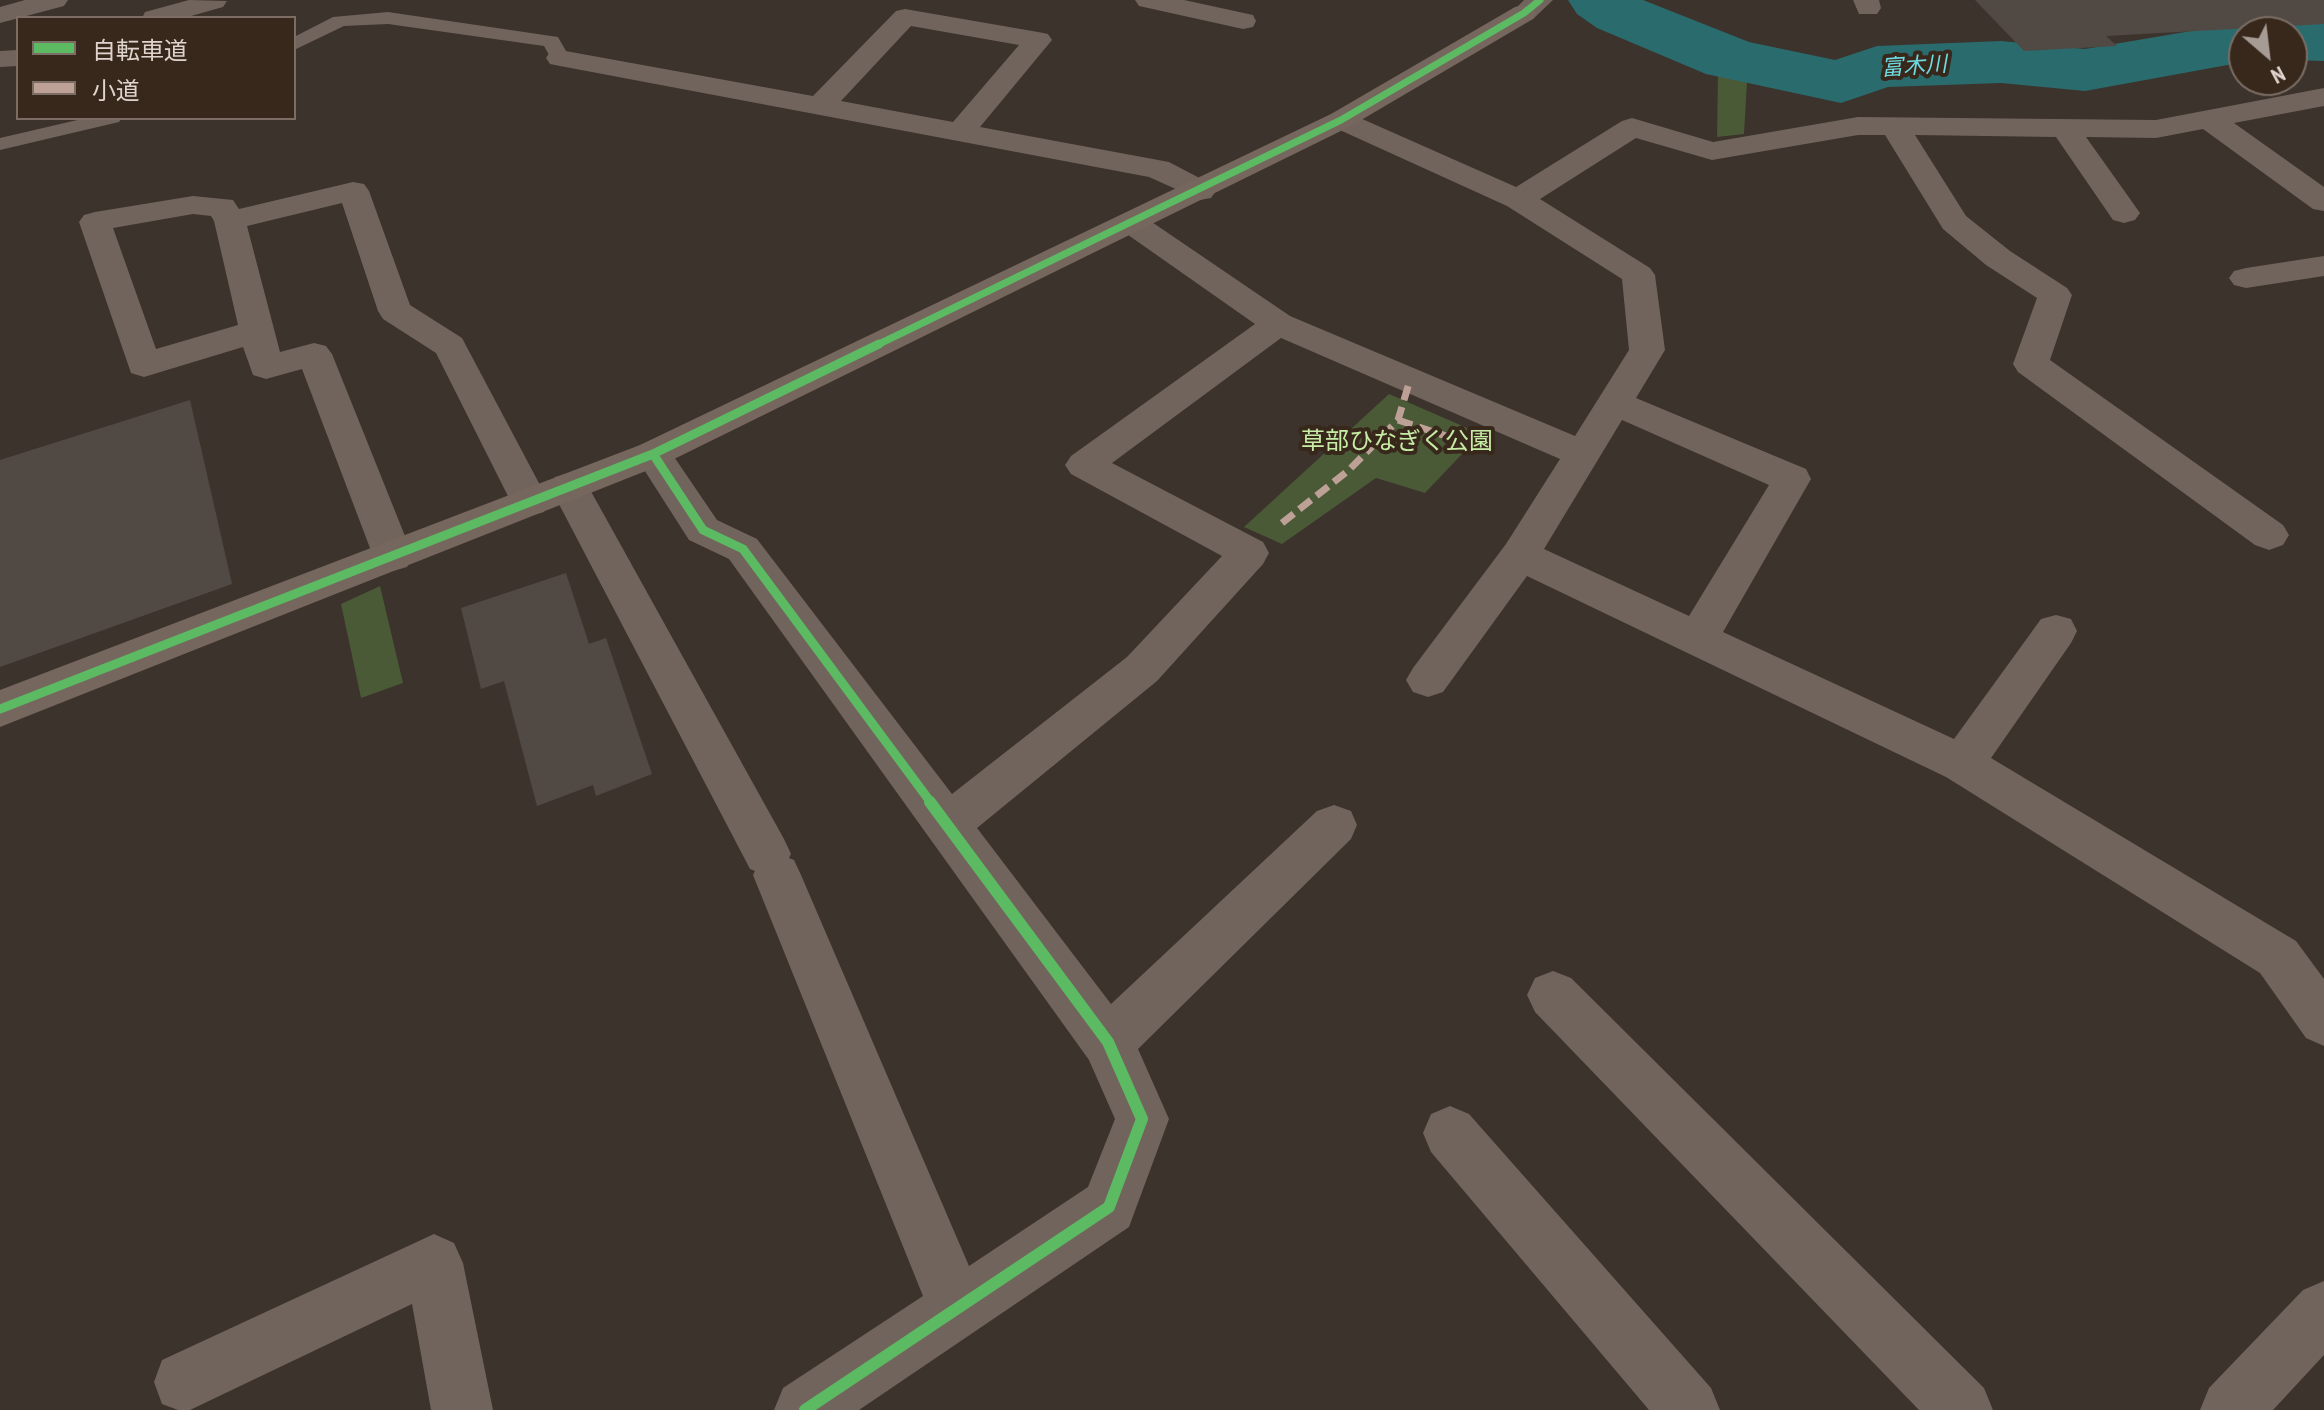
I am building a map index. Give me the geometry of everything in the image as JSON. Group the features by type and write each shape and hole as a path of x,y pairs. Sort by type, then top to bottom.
{"street":[{"path":"0,15 55,0"},
{"path":"1148,0 1243,21"},
{"path":"162,16 214,1"},
{"path":"0,709 653,454 1341,120 1532,7"},
{"path":"820,106 905,17 1038,40 960,132"},
{"path":"560,58 1158,169 1200,191"},
{"path":"1518,199 1632,127 1712,151 1858,126 2156,129 2324,97"},
{"path":"2209,119 2324,202"},
{"path":"1341,120 1518,199 1638,275 1647,350 1520,555 1428,680"},
{"path":"1895,127 1954,222 1998,258 2055,295 2031,364 2269,535"},
{"path":"2065,128 2124,213"},
{"path":"230,221 353,191 395,311 450,346 530,502"},
{"path":"257,331 144,365 95,222 193,205 222,207 230,221 266,367 314,354 393,556"},
{"path":"1132,223 1278,324 1583,454"},
{"path":"2246,278 2324,266"},
{"path":"2282,273 2324,295"},
{"path":"947,825 1142,669 1249,553 1084,465 1278,324"},
{"path":"1615,403 1792,479 1697,639"},
{"path":"653,454 703,530 743,549 1108,1042 1142,1119 1109,1207 805,1410"},
{"path":"569,487 772,865 957,1308"},
{"path":"1520,555 1962,764 2278,957 2324,1021"},
{"path":"1962,764 2056,631"},
{"path":"1108,1042 1334,825"},
{"path":"1553,995 1962,1410"},
{"path":"1450,1133 1689,1410"},
{"path":"184,1382 434,1263 462,1410"},
{"path":"2231,1410 2324,1311"}],"lane":[{"path":"296,43 340,21 388,18 551,41 560,58"},
{"path":"0,144 103,120"}],"green space":[{"path":"1718,72 1747,82 1744,134 1717,137"},
{"name":"草部ひなぎく公園","path":"1389,394 1481,434 1425,493 1376,478 1282,544 1244,527"},
{"path":"380,586 403,683 361,698 341,604"}],"building":[{"path":"1975,0 2324,0 2324,24 2308,25 2308,16 2228,16 2228,29 2106,36 2117,46 2024,51"},
{"path":"190,400 232,584 0,667 0,460"},
{"path":"566,573 589,644 606,638 652,774 596,796 593,785 537,806 504,681 481,689 461,608"}],"waterway":[{"name":"富木川","path":"1600,0 1620,14 1730,59 1841,82 1877,67 2001,62 2085,70 2228,45"},
{"name":"富木川","path":"2308,40 2324,41"}],"marked path":[{"path":"1282,523 1349,470 1398,420 1410,380"},
{"path":"1398,420 1446,436"}],"cycle path":[{"path":"0,709 653,454 1341,120 1524,13 1540,0"},
{"path":"653,454 703,530 743,549 1108,1042 1142,1119 1109,1207 805,1410"}]}
